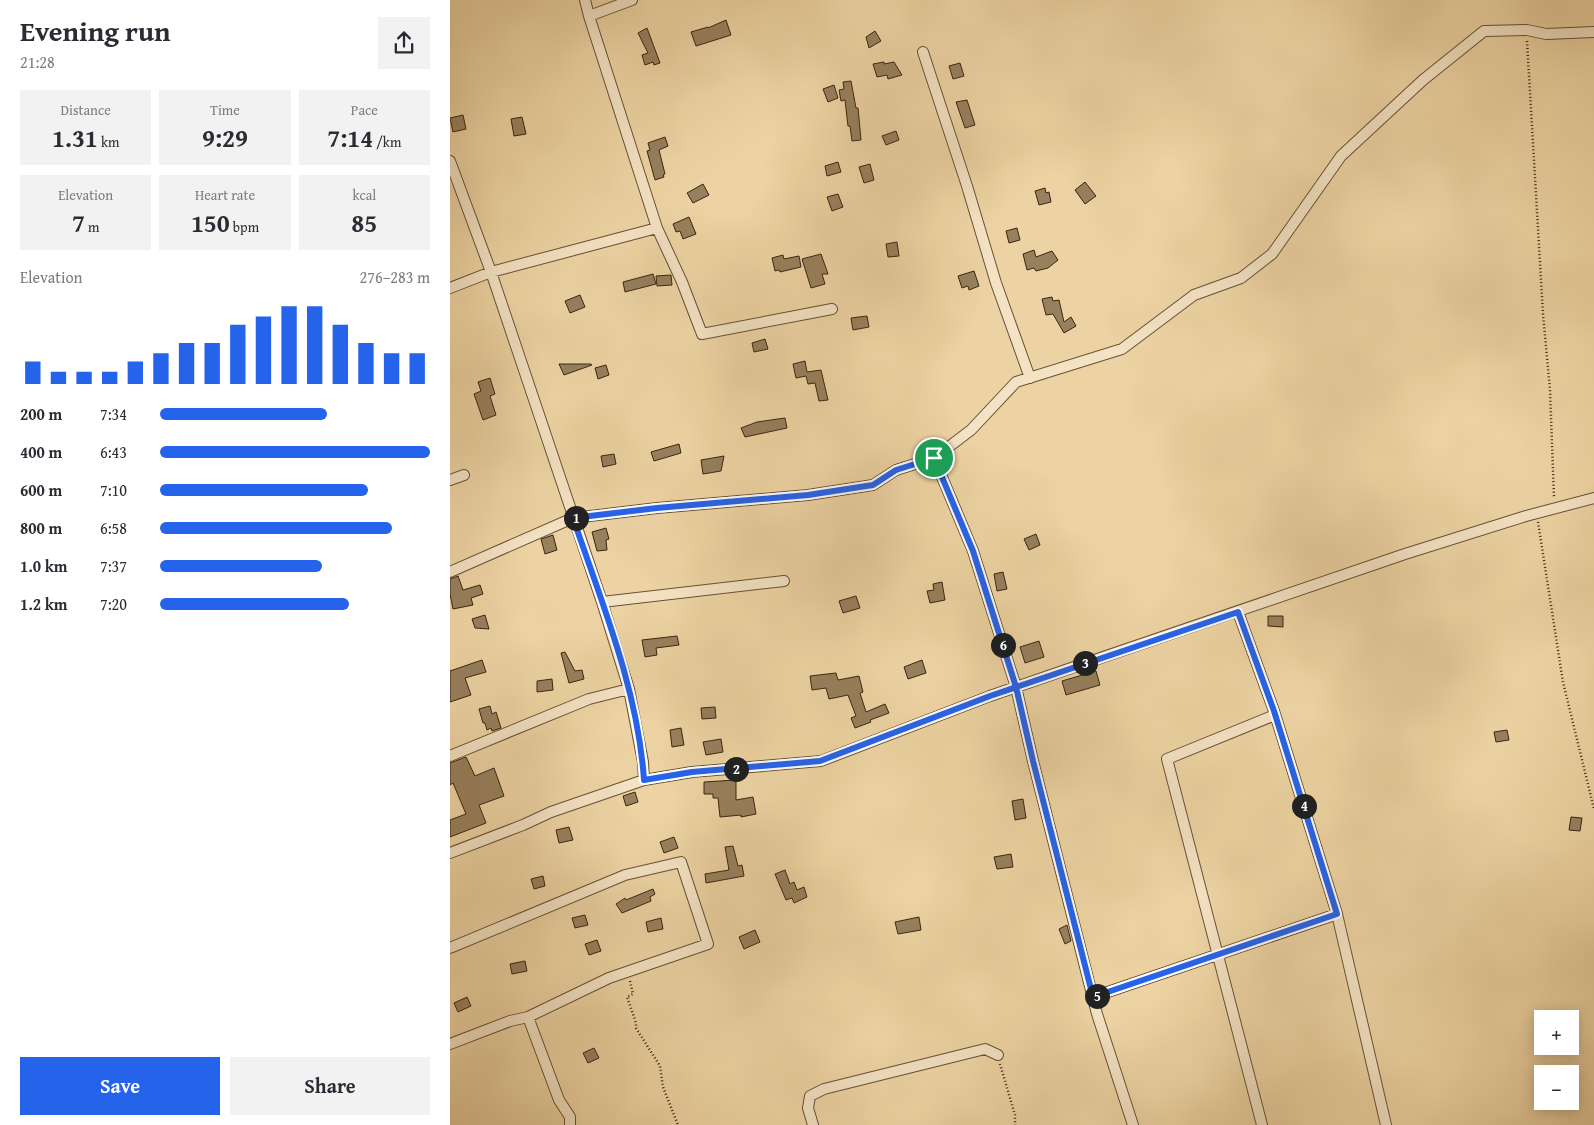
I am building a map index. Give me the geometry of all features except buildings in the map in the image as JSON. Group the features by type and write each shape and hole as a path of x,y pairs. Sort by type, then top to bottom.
{"street":[{"path":"586,0 589,16 657,228 682,282 702,334 832,309"},
{"path":"589,16 632,0"},
{"path":"450,572 573,518 657,508 808,495 873,485 896,470 934,458 971,430 1016,382 1122,349 1194,295 1241,278 1272,254 1342,156 1423,80 1484,31 1527,30 1546,34 1594,32"},
{"path":"923,52 967,186 996,283 1030,378"},
{"path":"450,161 491,272 602,602 629,689 643,762 644,780"},
{"path":"450,288 491,272 657,228"},
{"path":"934,458 973,551 1016,687 1093,997 1133,1125"},
{"path":"450,480 464,475"},
{"path":"450,853 523,825 551,812 644,780 692,772 820,761 1016,687 1405,554 1537,513 1594,498"},
{"path":"602,602 784,581"},
{"path":"1238,612 1276,715 1337,914 1386,1125"},
{"path":"450,756 589,699 629,689"},
{"path":"1262,1125 1167,759 1276,715"},
{"path":"450,948 625,876 681,862 708,944 609,978 528,1017 450,1044"},
{"path":"1093,997 1337,914"},
{"path":"528,1017 559,1100 570,1117 570,1125"},
{"path":"813,1125 808,1108 810,1096 824,1089 985,1049 998,1055"}],"path":[{"path":"1527,30 1543,314 1550,390 1555,508"},
{"path":"1537,513 1563,682 1594,809"},
{"path":"628,972 633,994 627,997 636,1028 660,1066 663,1087 678,1125"},
{"path":"998,1055 1015,1115 1015,1125"}],"route":[{"path":"934,458 896,470 873,485 808,495 657,508 573,518 629,689 643,762 644,780 692,772 820,761 990,696 1016,687 1077,666 1238,612 1274,711 1337,914 1093,997 1016,687 973,551 934,458"}]}
